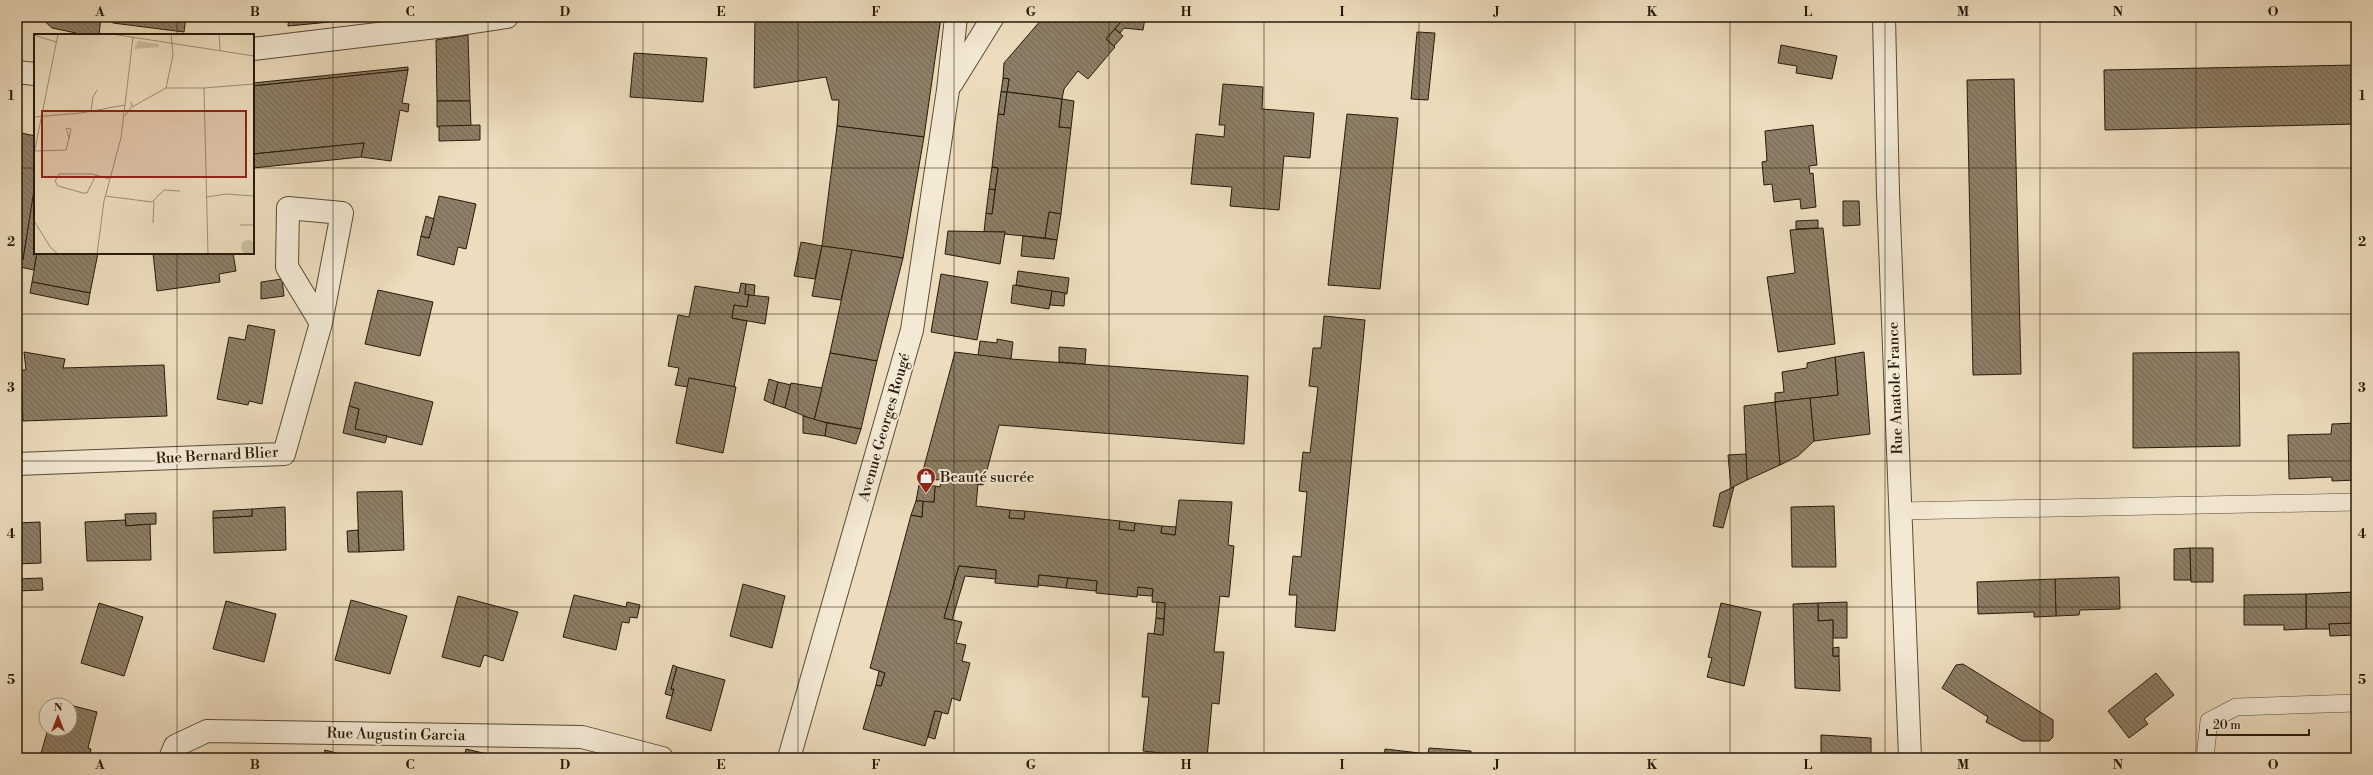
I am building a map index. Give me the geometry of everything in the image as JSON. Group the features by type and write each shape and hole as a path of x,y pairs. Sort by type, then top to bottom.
{"street":[{"path":"254,49 506,17"},
{"name":"Avenue Georges Rougé","path":"789,758 912,330 948,90 956,17"},
{"name":"Avenue Georges Rougé","path":"948,90 993,17"},
{"name":"Rue Anatole France","path":"1884,17 1888,193 1910,758"},
{"path":"17,72 34,74"},
{"name":"Rue Bernard Blier","path":"17,464 284,454 321,323 342,213 288,208 287,267 321,323"},
{"name":"Rue Augustin Garcia","path":"170,758 176,746 207,731 582,737 628,753 662,758"}],"lane":[{"path":"1900,511 2356,502"},
{"path":"2206,758 2209,721 2236,707 2356,703"}],"building":[{"path":"40,17 101,17 99,34 76,34 52,28"},
{"path":"186,17 184,32 113,23 108,18"},
{"path":"289,17 331,17 330,22 288,26"},
{"path":"755,17 941,17 924,137 837,126 839,100 832,100 826,77 754,88"},
{"path":"1050,17 1125,17 1106,39 1115,47 1088,79 1078,71 1064,89 1062,99 1007,92 1009,79 1003,78 1004,63 1042,19 1046,22"},
{"path":"1125,17 1145,18 1143,30 1124,28 1120,33 1115,29"},
{"path":"1815,17 1845,17 1845,19 1815,20"},
{"path":"1115,29 1123,36 1114,46 1106,39"},
{"path":"1417,32 1435,33 1428,100 1411,99"},
{"path":"468,35 470,101 437,101 436,40"},
{"path":"1781,45 1837,56 1832,79 1796,73 1797,66 1778,63"},
{"path":"634,53 707,58 703,102 630,97"},
{"path":"2356,65 2356,124 2105,130 2104,70"},
{"path":"408,67 408,70 254,86 254,83"},
{"path":"408,70 402,103 409,104 408,112 400,110 391,161 361,157 364,143 254,154 254,86"},
{"path":"1003,78 1009,79 1007,92 1001,92"},
{"path":"2014,79 2021,374 1973,375 1967,80"},
{"path":"1223,84 1263,87 1262,109 1314,113 1310,158 1284,156 1279,210 1230,206 1232,187 1191,184 1196,134 1224,137 1225,125 1219,125"},
{"path":"1001,92 1007,92 1004,115 998,114"},
{"path":"1007,92 1062,99 1059,127 1071,128 1061,214 1049,212 1045,238 1004,234 1005,232 984,232 986,213 992,214 998,168 992,167 998,114 1004,115"},
{"path":"1062,99 1074,101 1071,128 1059,127"},
{"path":"437,101 470,101 471,126 437,127"},
{"path":"1347,114 1398,118 1380,289 1328,285"},
{"path":"480,125 480,140 439,141 439,126"},
{"path":"1813,125 1817,165 1809,166 1810,174 1813,173 1816,207 1801,209 1800,199 1774,202 1772,184 1764,185 1762,162 1767,161 1765,131"},
{"path":"837,126 924,137 903,258 822,246"},
{"path":"17,132 34,136 34,196 23,260 21,259 17,281"},
{"path":"364,143 361,157 254,168 254,154"},
{"path":"992,167 998,168 995,190 989,189"},
{"path":"989,189 995,190 992,214 986,213"},
{"path":"34,190 34,254 37,254 34,270 20,267 21,259 23,260"},
{"path":"439,196 476,204 466,249 458,247 454,265 417,255 421,236 429,238"},
{"path":"1843,201 1859,201 1860,225 1843,226"},
{"path":"1049,212 1061,214 1057,240 1045,238"},
{"path":"426,216 434,219 429,238 421,236"},
{"path":"1818,220 1818,228 1796,229 1796,221"},
{"path":"1823,228 1835,344 1778,352 1767,277 1795,273 1790,230"},
{"path":"948,231 1005,232 1000,264 945,254"},
{"path":"1023,236 1057,240 1054,259 1021,256"},
{"path":"801,242 822,246 815,279 794,276"},
{"path":"822,246 852,250 841,300 812,296"},
{"path":"852,250 903,258 877,361 830,353"},
{"path":"37,254 98,254 90,293 32,282"},
{"path":"153,254 233,254 236,271 219,274 220,282 157,291"},
{"path":"1018,271 1069,278 1067,294 1016,285"},
{"path":"941,274 988,282 977,340 931,332"},
{"path":"282,279 284,296 261,299 261,282"},
{"path":"32,282 90,293 88,305 30,293"},
{"path":"741,283 746,284 745,294 749,295 747,307 734,305 732,318 747,321 734,387 689,378 688,387 675,385 679,368 668,366 678,315 689,317 695,286 739,293"},
{"path":"746,284 755,285 754,296 745,294"},
{"path":"1013,285 1052,291 1049,309 1011,303"},
{"path":"378,290 433,302 420,356 365,344"},
{"path":"1052,291 1065,293 1064,306 1050,305"},
{"path":"749,295 769,297 765,324 732,318 734,305 747,307"},
{"path":"1324,316 1365,320 1335,631 1295,627 1297,595 1289,595 1293,556 1301,557 1307,492 1299,491 1303,452 1310,453 1318,387 1309,386 1313,348 1321,348"},
{"path":"248,325 275,330 262,404 249,401 248,405 217,399 229,337 245,340"},
{"path":"997,339 1013,342 1011,359 978,356 980,341 997,343"},
{"path":"1059,347 1086,349 1085,364 1059,362"},
{"path":"24,352 65,359 63,368 164,365 167,416 23,421 21,370 26,370"},
{"path":"955,352 1011,359 1248,376 1244,444 999,425 983,485 921,478"},
{"path":"1864,352 1870,434 1814,441 1810,398 1838,395 1835,357"},
{"path":"2239,352 2240,446 2133,448 2133,353"},
{"path":"830,353 877,361 861,429 814,420"},
{"path":"1835,357 1838,395 1775,402 1775,393 1784,392 1782,372 1807,368 1807,363"},
{"path":"689,378 736,387 723,453 676,443"},
{"path":"769,379 778,382 773,404 764,400"},
{"path":"355,382 433,402 422,445 355,429 359,409 349,406"},
{"path":"778,382 791,385 785,408 773,404"},
{"path":"791,383 822,388 814,420 785,408"},
{"path":"1810,398 1814,441 1798,456 1780,465 1775,402"},
{"path":"1775,402 1780,465 1747,480 1744,406"},
{"path":"349,406 359,409 355,429 387,436 385,443 343,433"},
{"path":"803,416 827,423 825,436 803,433"},
{"path":"827,423 861,429 856,444 825,436"},
{"path":"2356,423 2356,480 2332,481 2332,477 2289,479 2288,435 2331,434 2332,424"},
{"path":"1746,454 1747,480 1731,488 1728,455"},
{"path":"941,480 978,484 976,506 1010,510 1009,518 1024,519 1025,511 1120,521 1119,529 1134,531 1135,523 1162,526 1161,533 1175,535 1179,500 1232,502 1228,545 1234,546 1229,597 1220,596 1214,652 1224,652 1219,704 1212,703 1207,758 1143,751 1149,697 1142,697 1148,633 1163,635 1165,603 1152,602 1153,589 1138,587 1137,597 1096,593 1097,581 1039,575 1038,587 995,583 996,570 959,566 944,618 962,622 956,643 966,645 962,661 970,663 960,701 952,698 948,714 935,711 925,746 863,729 876,685 881,686 885,673 870,668 911,515 922,517 923,501 934,502 935,486 940,487"},
{"name":"Beauté sucrée","path":"919,485 935,486 934,502 916,501"},
{"path":"1734,487 1723,528 1713,526 1720,493"},
{"path":"402,491 404,550 359,552 357,492"},
{"path":"916,501 923,501 922,517 911,515"},
{"path":"1834,506 1836,567 1792,567 1791,507"},
{"path":"285,507 286,550 214,553 213,518 252,516 252,509"},
{"path":"252,509 252,516 213,518 213,511"},
{"path":"1010,510 1025,511 1024,519 1009,518"},
{"path":"156,513 156,524 126,526 125,514"},
{"path":"125,520 126,526 150,524 151,560 87,561 85,522"},
{"path":"1120,521 1135,523 1134,531 1119,529"},
{"path":"40,522 41,563 17,564 17,523"},
{"path":"1162,526 1176,527 1175,535 1161,533"},
{"path":"358,530 359,552 348,552 347,531"},
{"path":"2190,548 2191,580 2174,580 2174,549"},
{"path":"2190,548 2213,548 2213,582 2191,582"},
{"path":"959,566 996,570 996,579 965,576 952,620 944,618"},
{"path":"1039,575 1068,578 1066,588 1038,585"},
{"path":"2119,577 2120,609 2080,610 2079,615 2056,616 2055,579"},
{"path":"42,578 43,590 17,591 17,579"},
{"path":"1068,578 1097,581 1096,591 1066,588"},
{"path":"2055,579 2056,616 2034,617 2034,612 1978,614 1977,582"},
{"path":"743,584 785,596 772,648 730,636"},
{"path":"1138,587 1153,589 1152,596 1137,595"},
{"path":"2356,592 2356,623 2329,624 2330,629 2306,629 2306,594"},
{"path":"2306,594 2306,629 2284,630 2284,625 2244,625 2244,595"},
{"path":"574,595 626,607 627,602 640,605 637,618 630,617 629,623 622,622 616,650 563,637"},
{"path":"458,596 518,612 503,661 484,655 480,667 442,657"},
{"path":"351,600 407,616 390,674 335,660"},
{"path":"226,601 276,614 264,662 213,649"},
{"path":"1157,602 1165,603 1164,619 1156,618"},
{"path":"1847,602 1847,638 1833,638 1833,620 1818,621 1818,603"},
{"path":"99,603 143,617 124,676 81,663"},
{"path":"1721,603 1761,612 1744,686 1707,677 1712,658 1708,657"},
{"path":"1818,603 1818,621 1833,620 1833,656 1839,656 1840,691 1795,688 1793,604"},
{"path":"1156,618 1164,619 1163,635 1154,634"},
{"path":"2356,623 2356,635 2330,636 2329,624"},
{"path":"1839,647 1839,656 1833,656 1833,648"},
{"path":"1963,664 2053,720 2053,737 2049,741 2022,741 1986,722 1988,717 1942,688 1956,665"},
{"path":"673,665 677,667 671,689 674,689 672,696 665,694"},
{"path":"677,667 725,680 711,731 666,718 674,689 671,689"},
{"path":"879,671 885,673 881,686 876,685"},
{"path":"2156,673 2174,695 2144,719 2148,724 2129,738 2108,711"},
{"path":"78,707 97,712 88,748 91,749 89,758 40,757 46,737 78,737"},
{"path":"935,711 942,712 935,739 928,737"},
{"path":"1821,735 1871,738 1871,758 1821,758"},
{"path":"1429,748 1471,751 1471,758 1384,758 1385,749 1428,754"},
{"path":"466,749 504,758 464,758"},
{"path":"325,750 355,758 323,758"}],"place":[{"name":"Beauté sucrée","path":"926,494"}]}
